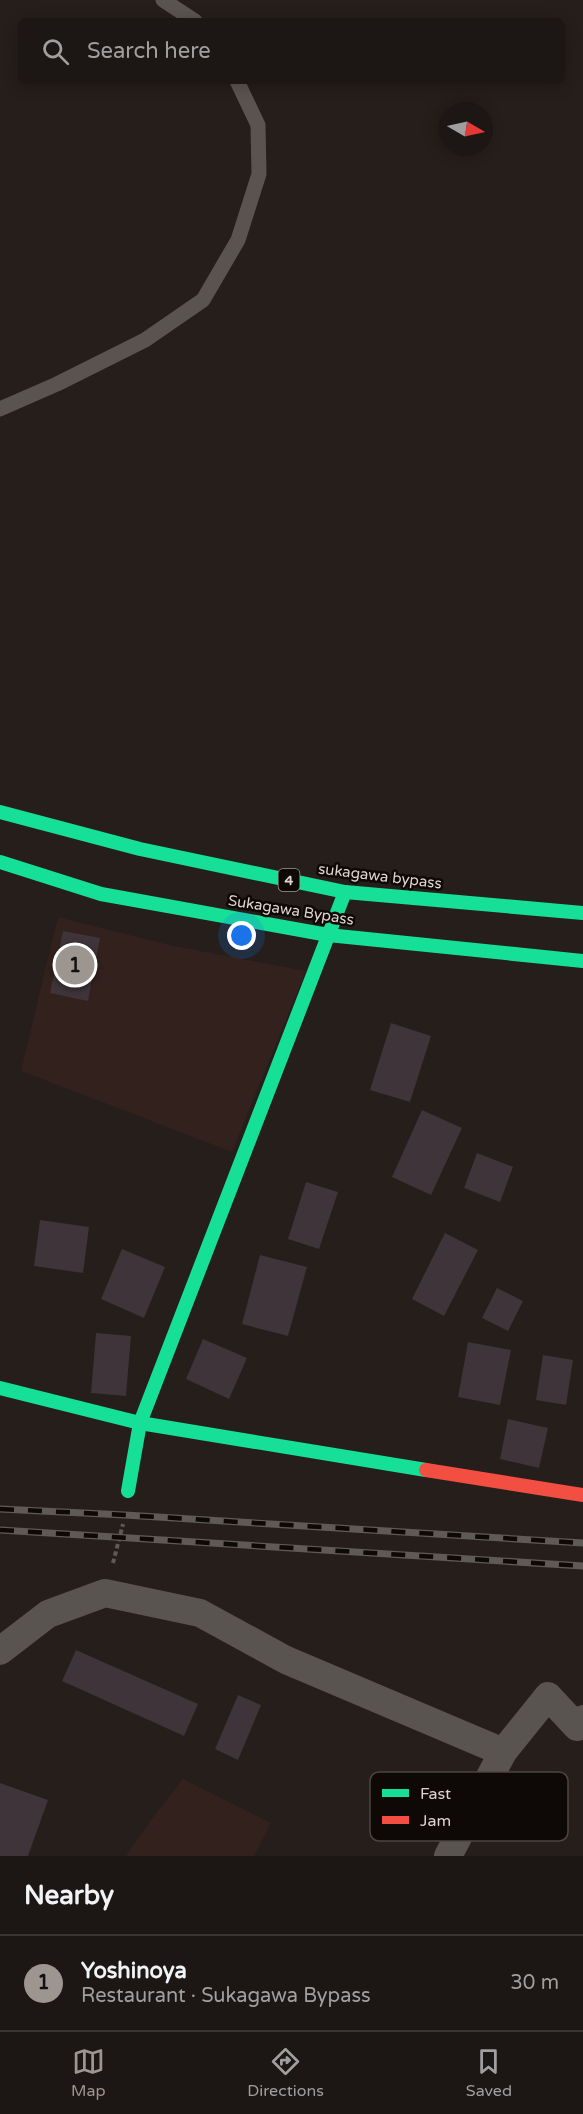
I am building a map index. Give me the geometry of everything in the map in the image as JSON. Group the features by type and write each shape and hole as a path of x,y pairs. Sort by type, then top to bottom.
{"main road":[{"name":"sukagawa bypass","path":"0,812 140,849 345,892 583,913"},
{"name":"Sukagawa Bypass","path":"0,862 101,894 328,935 583,961"},
{"path":"128,1491 140,1423 345,892"},
{"path":"0,1388 140,1423 583,1495"}],"street":[{"path":"0,1651 48,1614 105,1593 201,1613 286,1659 503,1752"},
{"path":"492,1772 503,1752 548,1696 581,1726"},
{"path":"448,1856 456,1841"}],"lane":[{"path":"163,0 190,18"},
{"path":"0,409 57,384 145,340 203,300 238,240 259,174 258,125 238,84"}],"path":[{"path":"105,1593 121,1536 128,1491"}],"shaded area":[{"path":"58,917 174,946 306,971 232,1152 21,1071"},
{"path":"183,1779 271,1823 254,1856 126,1856"}],"building":[{"path":"63,931 100,938 88,1001 50,993"},
{"path":"391,1023 431,1036 410,1102 370,1090"},
{"path":"422,1110 462,1128 431,1195 392,1177"},
{"path":"477,1153 513,1167 500,1202 464,1188"},
{"path":"306,1182 338,1192 319,1249 288,1239"},
{"path":"40,1220 89,1227 83,1273 34,1266"},
{"path":"445,1233 478,1250 444,1316 412,1299"},
{"path":"122,1249 165,1267 144,1318 101,1299"},
{"path":"260,1255 307,1267 288,1336 242,1324"},
{"path":"497,1288 523,1301 508,1331 482,1318"},
{"path":"96,1333 131,1336 126,1396 91,1393"},
{"path":"203,1339 247,1358 229,1399 186,1379"},
{"path":"468,1342 511,1350 500,1405 458,1397"},
{"path":"543,1355 573,1360 566,1405 536,1400"},
{"path":"508,1419 548,1428 539,1468 500,1459"},
{"path":"76,1650 198,1704 184,1736 62,1681"},
{"path":"238,1695 261,1705 238,1760 215,1749"},
{"path":"0,1783 48,1800 28,1856 0,1856"}],"railway":[{"path":"0,1509 583,1543"},
{"path":"0,1530 583,1566"}],"traffic: fast":[{"path":"0,812 140,849 345,892 583,913"},
{"path":"0,862 101,894 328,935 583,961"},
{"path":"128,1491 140,1423 345,892"},
{"path":"0,1388 140,1423 426,1470"}],"traffic: jam":[{"path":"426,1470 583,1495"}],"place":[{"name":"Yoshinoya","path":"75,965"}]}
